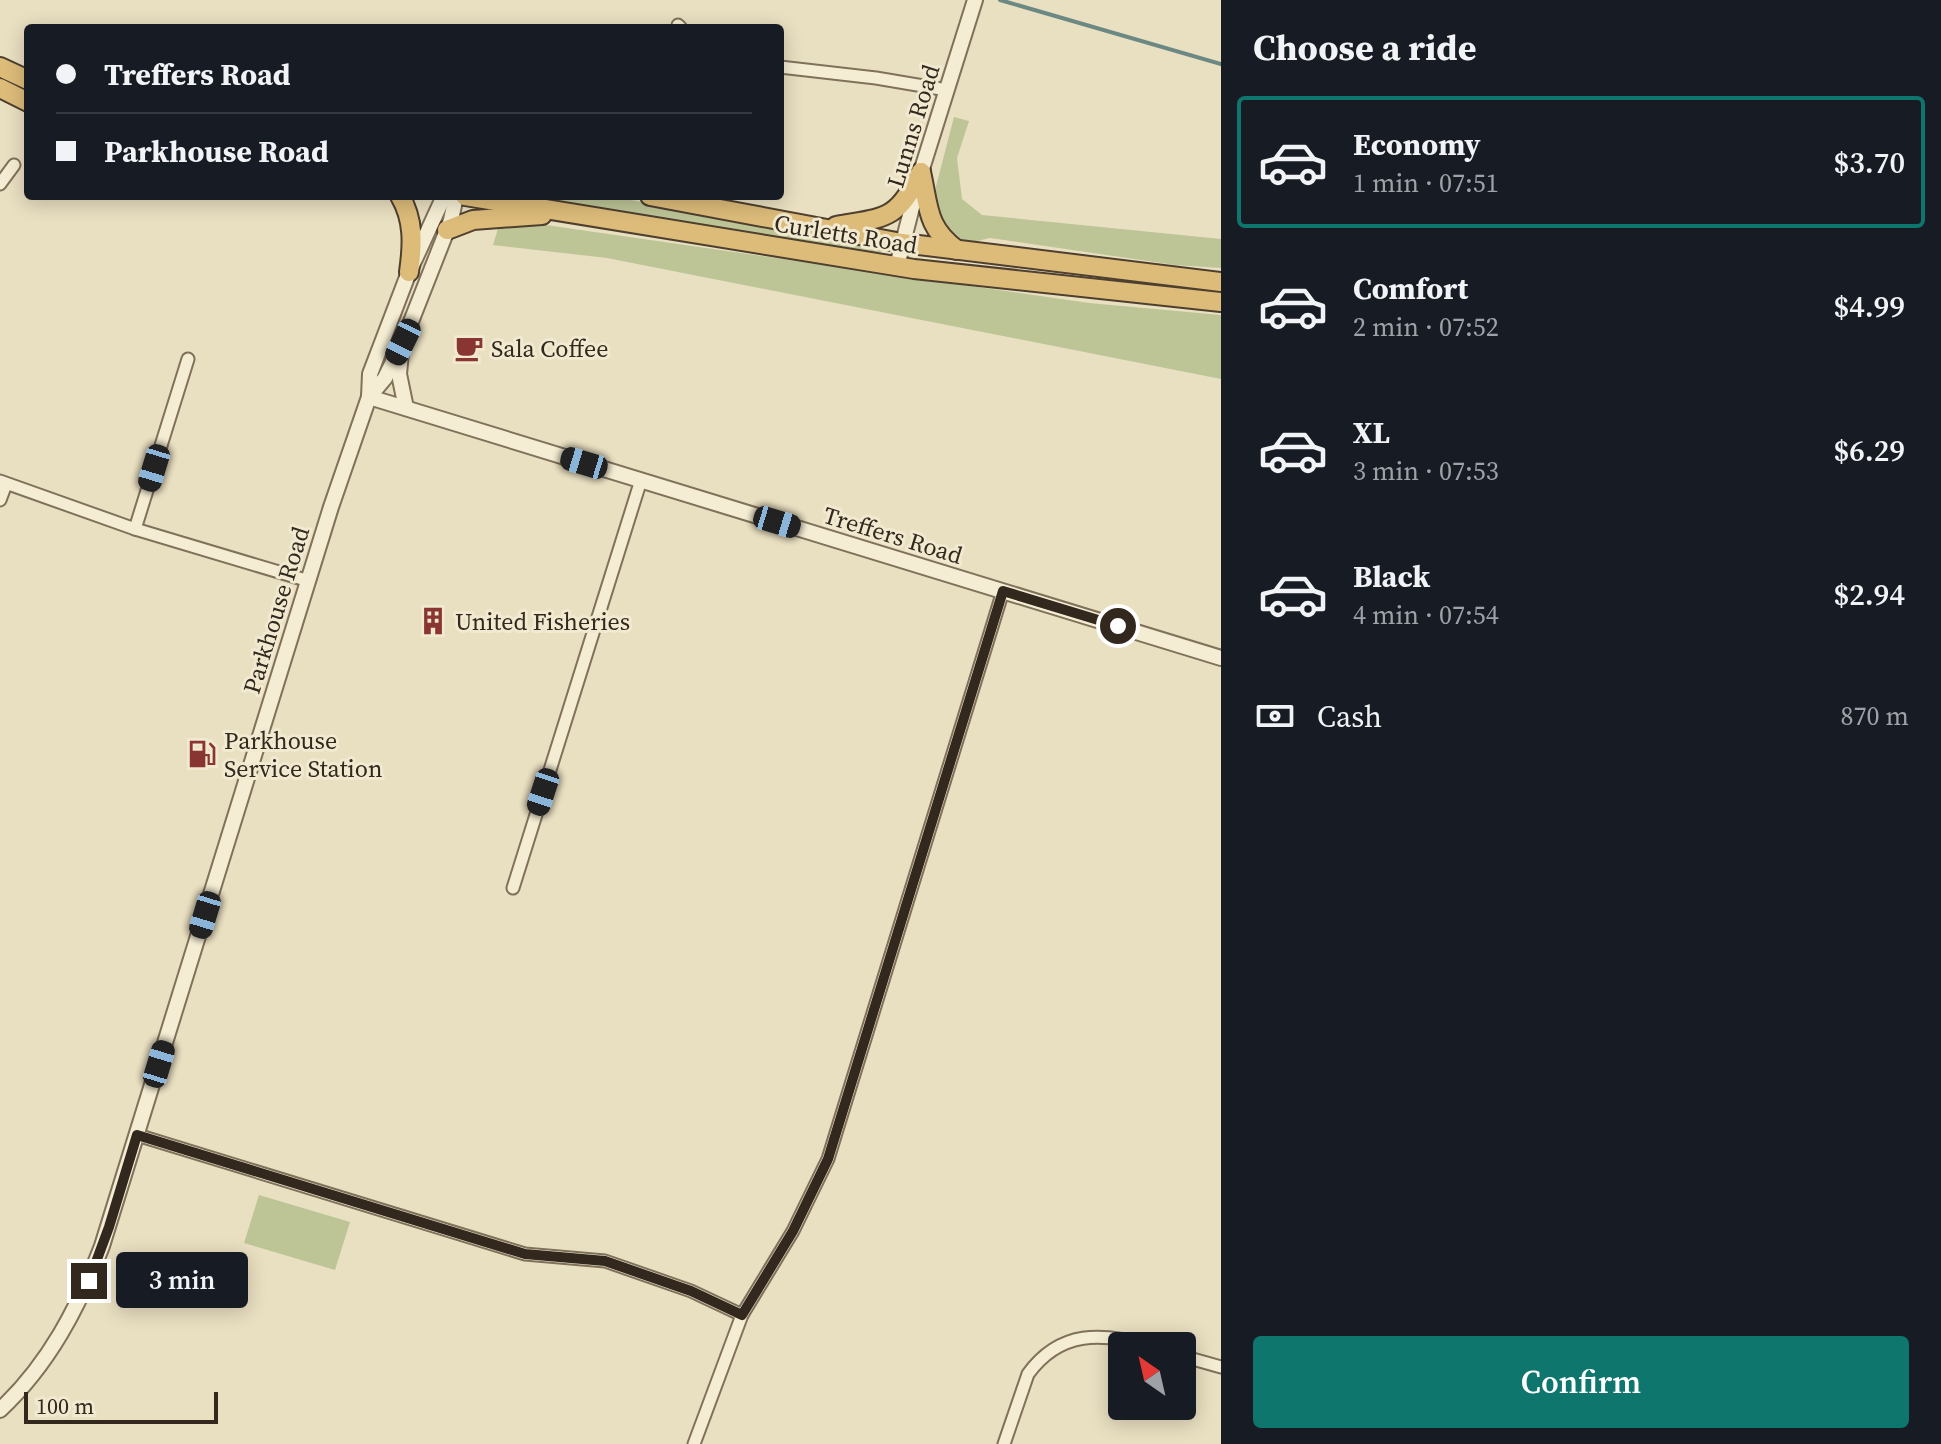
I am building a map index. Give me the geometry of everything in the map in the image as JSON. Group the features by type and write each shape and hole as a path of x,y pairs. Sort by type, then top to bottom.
{"highway":[{"path":"0,67 24,78"},
{"path":"0,88 24,100"},
{"path":"822,229 892,214 908,198 921,172"},
{"path":"921,172 932,222 938,234 957,250"},
{"path":"402,200 411,224 413,246 409,272"},
{"name":"Curletts Road","path":"489,200 897,266 1221,302"},
{"name":"Curletts Road","path":"671,200 902,243 1221,282"},
{"path":"447,230 473,220 569,213"}],"street":[{"name":"Lunns Road","path":"897,266 921,172 975,0"},
{"path":"784,67 947,90"},
{"path":"0,184 14,165"},
{"name":"Parkhouse Road","path":"0,1410 44,1362 72,1317 102,1246 369,397 370,374 409,272 442,200"},
{"name":"Parkhouse Road","path":"369,397 385,378 403,342 447,230 455,200"},
{"path":"403,342 399,374 406,408"},
{"path":"135,529 188,359"},
{"name":"Treffers Road","path":"369,397 1221,658"},
{"path":"513,888 641,480"},
{"path":"0,500 3,483 135,529 309,581"},
{"path":"694,1444 742,1315 793,1231 828,1159 1003,591"},
{"path":"137,1135 525,1254 605,1261 691,1291 742,1315"},
{"path":"1004,1444 1028,1374 1034,1365 1075,1339 1108,1337"},
{"path":"1196,1360 1221,1367"}],"green space":[{"path":"954,117 969,121 957,158 962,199 982,215 1221,239 1221,268 1175,265 990,238 973,242 948,236 942,230 933,198"},
{"path":"540,200 632,200 879,248 882,252 860,252"},
{"path":"532,223 1089,303 1221,315 1221,379 607,258 493,245 499,225"},
{"path":"259,1195 350,1222 335,1270 244,1243"}],"waterway":[{"path":"1000,0 1221,64"}],"place":[{"name":"Sala Coffee","path":"469,348"},
{"name":"United Fisheries","path":"433,621"},
{"name":"Parkhouse Service Station","path":"202,754"}],"route":[{"path":"89,1281 137,1135 525,1254 605,1261 691,1291 742,1315 793,1231 828,1159 1003,591 1118,626"}]}
